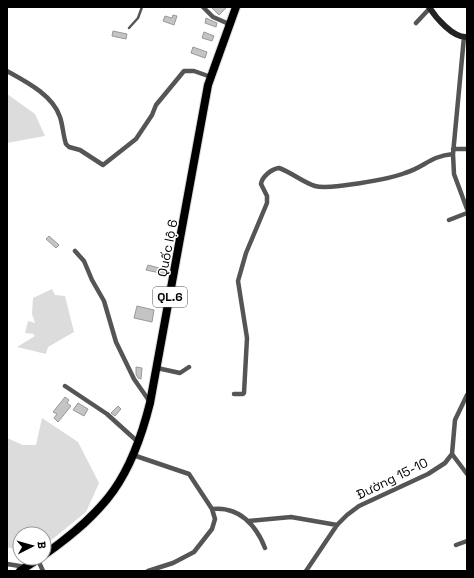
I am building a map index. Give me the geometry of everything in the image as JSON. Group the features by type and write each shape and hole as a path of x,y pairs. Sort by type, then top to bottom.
{"highway":[{"name":"Quốc lộ 6","path":"52,550 102,507 118,486 139,442 150,403 157,368 211,77 236,7"}],"street":[{"path":"203,7 213,17 229,24"},
{"path":"416,24 429,8 435,16 458,35 466,37 453,152 454,174 467,209"},
{"path":"7,71 31,83 55,108 60,115 66,144 69,147 80,150 103,165 136,139 152,115 156,105 184,71 194,71 211,77"},
{"path":"234,394 244,393 247,338 238,281 246,253 267,203 267,196 261,184 262,180 271,170 279,168 309,184 332,187 400,175 415,169 435,157 467,149"},
{"path":"449,220 467,213"},
{"path":"75,251 84,261 92,280 104,301 116,342 134,379 150,403"},
{"path":"157,368 180,373 189,367"},
{"path":"65,386 104,412 139,442"},
{"path":"467,396 455,420 452,454 467,474"},
{"name":"Đường 15-10","path":"306,571 337,525 359,506 438,468 452,454"},
{"path":"134,455 189,474 212,509 215,520 214,526 196,550 173,563 148,571"},
{"path":"212,509 231,510 249,520 265,548"},
{"path":"249,520 291,517 337,525"},
{"path":"456,545 467,541"},
{"path":"7,564 24,569"}],"lane":[{"path":"129,28 138,18 142,7"}],"shaded area":[{"path":"7,94 35,114 45,136 7,143"},
{"path":"52,289 55,295 65,296 74,332 48,347 46,354 17,347 35,336 33,334 25,333 28,321 35,323 32,314 33,298"},
{"path":"42,418 78,442 99,483 86,512 52,540 52,526 12,526 12,549 7,547 7,438 23,445 36,445"}],"building":[{"path":"211,7 227,7 219,15"},
{"path":"173,15 177,16 174,25 163,21 165,16 172,18"},
{"path":"206,18 217,23 216,27 205,23"},
{"path":"113,31 127,34 126,39 112,36"},
{"path":"204,32 214,36 212,41 202,38"},
{"path":"193,47 207,52 205,58 191,53"},
{"path":"49,236 59,245 56,248 46,239"},
{"path":"148,265 166,270 165,274 146,270"},
{"path":"137,306 154,310 152,322 134,318"},
{"path":"136,367 142,368 141,379 138,378 136,374"},
{"path":"65,397 69,400 67,403 71,406 58,422 54,418 57,414 53,412"},
{"path":"78,403 88,409 84,416 73,410"},
{"path":"118,406 121,409 115,416 111,413"}]}
